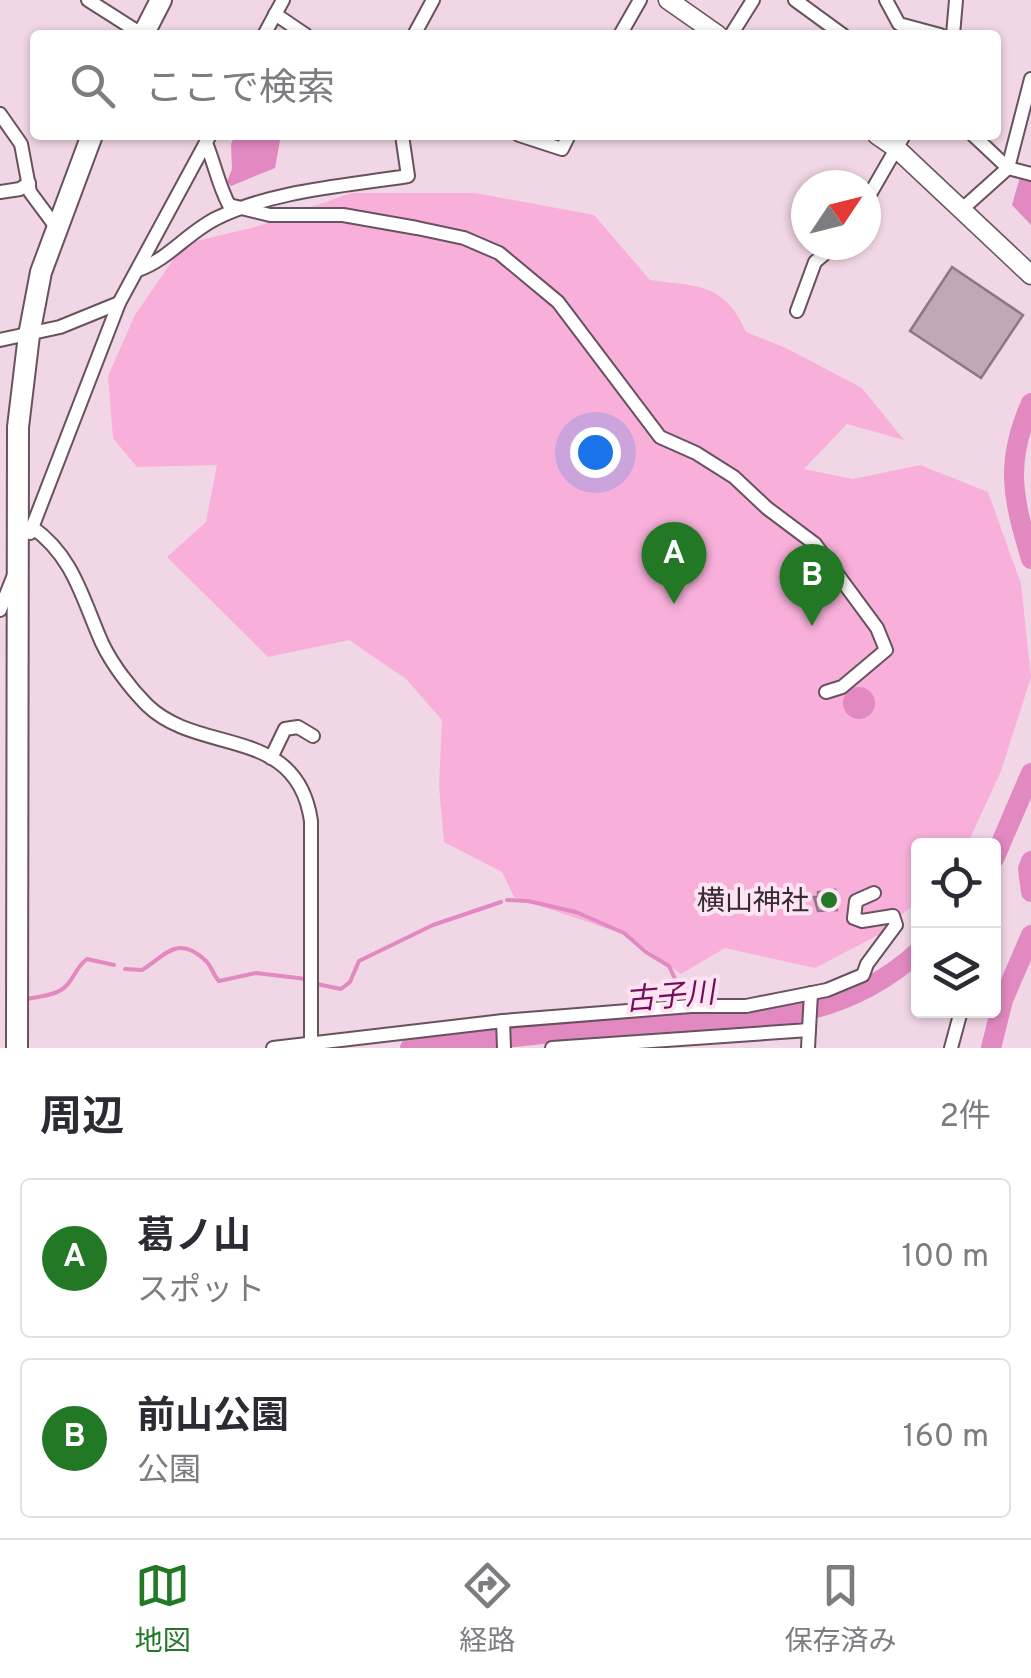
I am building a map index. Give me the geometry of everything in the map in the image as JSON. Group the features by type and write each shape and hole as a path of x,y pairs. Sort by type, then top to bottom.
{"main road":[{"path":"146,30 161,0"},
{"path":"17,1048 18,427 41,272 90,140"}],"street":[{"path":"88,0 135,30"},
{"path":"267,30 283,0"},
{"path":"417,30 433,0"},
{"path":"623,30 640,0"},
{"path":"668,0 711,30"},
{"path":"734,30 753,0"},
{"path":"795,0 836,30"},
{"path":"886,0 899,24 921,30"},
{"path":"953,30 956,0"},
{"path":"275,14 299,30"},
{"path":"960,211 1008,168 1031,79"},
{"path":"0,114 21,144 30,192 56,228"},
{"path":"0,610 119,302 207,140"},
{"path":"208,140 215,178 229,205 270,215 343,214 464,238 499,254 558,302 660,437 717,466 798,529 814,544 877,628 886,650 842,687 826,692"},
{"path":"138,270 170,254 215,219 261,202 408,176 403,140"},
{"path":"533,140 562,150 567,140"},
{"path":"978,140 1008,168 1031,174"},
{"path":"881,175 900,142 960,211 1031,275"},
{"path":"0,192 20,190 29,184"},
{"path":"796,311 817,260"},
{"path":"0,340 29,336 119,302"},
{"path":"32,527 50,540 69,565 102,644 148,706 162,716 271,758 307,796 311,822 311,1046"},
{"path":"271,758 285,729 298,727 312,736"},
{"path":"273,1048 503,1021 688,1006 746,1006 827,990 862,976 896,925 893,916 862,921 854,918 856,902 874,892"},
{"path":"808,1048 811,993"},
{"path":"950,1048 959,1018"},
{"path":"503,1021 504,1048"},
{"path":"552,1048 696,1042 809,1028"}],"shaded area":[{"path":"233,140 280,140 275,168 231,186 227,182 232,169"},
{"path":"1020,177 1031,180 1031,225 1012,205"},
{"path":"351,193 475,193 594,215 650,280 696,286 719,295 746,332 862,388 904,440 847,424 804,469 853,479 920,465 988,492 1021,584 1031,677 1001,771 970,838 911,838 911,907 884,932 815,968 725,948 681,974 629,936 514,897 502,872 444,842 439,786 442,720 406,679 349,640 268,657 167,557 206,522 217,465 137,467 113,438 108,376 135,315 184,244 255,227"},
{"path":"859,687 870,692 875,703 870,714 859,719 848,714 843,703 848,692"}],"building":[{"path":"952,267 1023,315 981,378 910,331"},
{"name":"横山神社","path":"835,890 837,910 818,911 814,897 818,897 818,892"}],"waterway":[{"name":"古子川","path":"1031,403 1014,463 1016,499 1031,559"},
{"name":"古子川","path":"1001,843 1031,773"},
{"path":"1031,861 1031,892"},
{"path":"507,900 576,912 624,933 669,966 686,1002"},
{"path":"317,984 341,989 350,982 359,961 433,925 501,902"},
{"path":"991,1048 1003,1000 1031,935"},
{"path":"125,969 142,970 179,948 206,961 219,981 256,973 306,979"},
{"name":"古子川","path":"410,1048 615,1027 775,1016 849,997 911,957"},
{"path":"27,999 62,989 87,959 114,965"},
{"path":"690,1011 695,1022"}],"place":[{"name":"葛ノ山","path":"674,604"},
{"name":"前山公園","path":"812,626"},
{"name":"横山神社","path":"829,900"}]}
